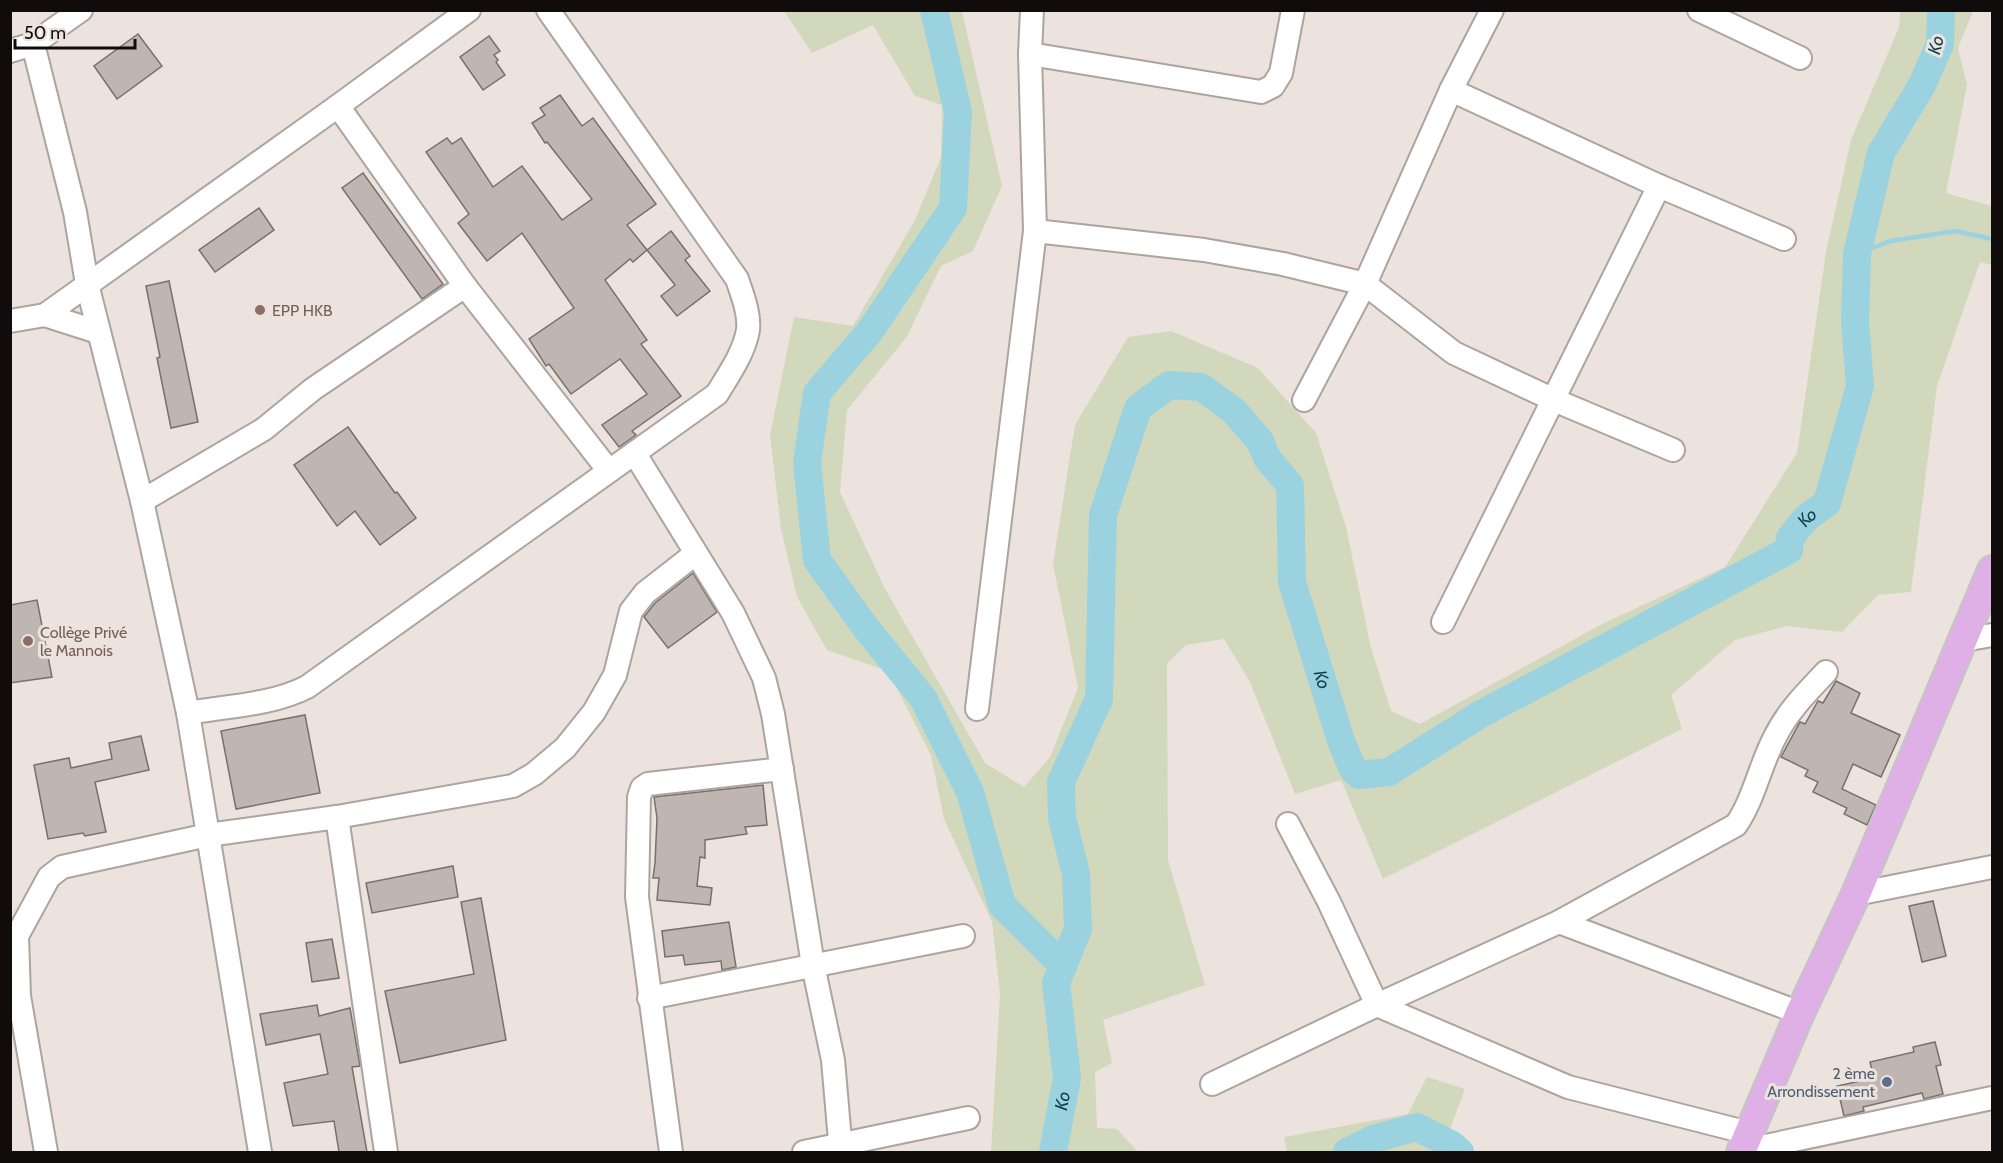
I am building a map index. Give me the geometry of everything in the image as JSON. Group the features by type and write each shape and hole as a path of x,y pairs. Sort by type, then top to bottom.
{"main road":[{"path":"1744,1145 1800,1012 1856,894 1992,570"}],"street":[{"path":"10,51 33,44 81,10"},
{"path":"10,321 45,315 469,10"},
{"path":"188,712 276,699 292,695 307,687 717,394 739,357 748,328 744,301 737,279 548,10"},
{"path":"977,710 1035,231 1030,54 1032,10"},
{"path":"1030,54 1261,92 1273,86 1281,73 1293,10"},
{"path":"1304,400 1365,284 1451,90 1492,10"},
{"path":"1699,10 1800,58"},
{"path":"33,44 75,212 87,284 142,501 188,712 260,1152"},
{"path":"1451,90 1659,186 1784,239"},
{"path":"338,106 465,286 609,471"},
{"path":"1443,622 1659,186"},
{"path":"1035,231 1204,250 1283,264 1365,284 1454,353 1554,400 1673,450"},
{"path":"142,501 264,429 313,389 465,286"},
{"path":"45,315 98,332"},
{"path":"635,454 733,613 764,678 773,714 813,965 833,1060 841,1149"},
{"path":"46,1152 15,993 14,940 49,877 62,867 208,835 337,817 513,786 534,774 565,748 594,712 615,675 631,611 645,593 695,554"},
{"path":"1964,640 1992,635"},
{"path":"1212,1084 1559,922 1736,825 1775,736 1795,705 1826,672"},
{"path":"671,1152 637,897 639,797 642,788 648,784 782,769"},
{"path":"337,817 386,1152"},
{"path":"1288,824 1329,902 1377,1005 1568,1087 1744,1145 1992,1098"},
{"path":"1856,894 1992,867"},
{"path":"1559,922 1800,1012"},
{"path":"649,998 963,936"},
{"path":"804,1152 841,1149 968,1118"}],"green space":[{"path":"784,11 962,11 1002,186 973,251 941,266 906,338 847,410 840,492 884,587 985,763 1024,787 1050,757 1078,688 1053,564 1075,425 1128,337 1171,331 1258,368 1316,433 1346,527 1371,648 1391,711 1420,724 1604,623 1725,567 1797,453 1826,252 1851,140 1899,27 1900,11 1973,11 1958,48 1967,85 1946,193 1992,206 1992,265 1980,262 1937,386 1911,592 1878,595 1842,632 1786,626 1735,640 1671,695 1682,729 1383,879 1341,780 1295,794 1250,682 1224,639 1186,645 1167,664 1168,860 1205,985 1103,1020 1112,1063 1095,1072 1097,1128 1117,1129 1138,1152 991,1152 1000,994 992,922 944,819 931,755 888,671 827,650 797,597 781,529 770,435 794,317 853,326 914,222 941,157 942,105 915,96 873,25 812,53"},
{"path":"1427,1077 1465,1089 1449,1132 1473,1152 1287,1152 1284,1137 1408,1114"}],"building":[{"path":"138,34 162,66 117,99 94,66"},
{"path":"489,36 500,51 494,55 505,75 483,90 460,57"},
{"path":"560,95 582,126 593,118 656,204 627,225 647,250 633,262 630,259 605,280 647,340 641,344 681,396 632,431 636,435 619,447 602,425 647,394 620,359 571,394 549,364 546,366 529,339 574,308 522,233 487,261 458,223 469,214 426,152 447,138 452,144 461,138 493,187 522,166 562,220 592,199 547,142 545,143 532,123 545,115 540,108"},
{"path":"363,173 443,284 422,299 342,188"},
{"path":"259,208 274,230 215,272 199,250"},
{"path":"671,231 690,256 685,260 710,291 677,316 661,296 675,285 647,250"},
{"path":"169,281 198,422 171,428 146,286"},
{"path":"348,427 395,493 397,492 416,518 380,545 355,511 337,526 294,465"},
{"path":"693,573 717,612 668,648 644,617 655,603"},
{"name":"Collège Privé le Mannois","path":"37,600 52,677 10,683 10,605"},
{"path":"1836,681 1860,693 1851,713 1900,735 1881,777 1853,764 1842,789 1876,805 1867,825 1844,814 1847,808 1813,792 1818,782 1805,776 1808,770 1781,757 1800,722 1805,724 1818,701 1823,703"},
{"path":"305,715 320,793 236,809 221,731"},
{"path":"141,736 149,770 95,782 106,832 48,839 34,765 69,758 71,768 112,759 109,743"},
{"path":"763,785 767,825 745,827 747,834 705,840 705,858 700,857 697,886 712,888 710,905 657,900 659,878 653,878 657,818 654,797"},
{"path":"453,866 458,897 372,913 366,883"},
{"path":"481,898 506,1040 400,1063 385,991 474,974 461,902"},
{"path":"1933,901 1946,956 1922,962 1909,906"},
{"path":"729,922 736,967 722,970 721,961 685,965 683,955 665,957 662,931"},
{"path":"332,939 339,978 312,982 306,943"},
{"path":"317,1005 319,1016 350,1008 360,1066 352,1067 367,1152 339,1152 334,1121 293,1126 284,1083 328,1074 320,1034 266,1045 260,1014"},
{"path":"1935,1042 1941,1065 1936,1066 1943,1094 1924,1099 1922,1093 1863,1107 1864,1111 1844,1116 1837,1086 1874,1078 1870,1062 1914,1052 1913,1047"}],"waterway":[{"path":"934,10 958,112 953,208 870,331 817,393 807,463 817,560 866,628 923,698 970,792 1002,905 1063,966"},
{"name":"Ko","path":"1053,1152 1067,1078 1056,983 1078,929 1076,874 1062,818 1061,782 1099,699 1103,515 1138,408 1169,385 1201,387 1234,411 1260,441 1267,458 1290,485 1292,582 1341,741 1353,769 1359,775 1389,772 1479,715 1789,550 1790,538 1806,518 1827,503 1860,386 1855,322 1857,254 1881,153 1922,85 1940,44 1941,10"},
{"path":"1857,254 1890,241 1956,231 1992,239"},
{"path":"1347,1152 1373,1139 1417,1127 1452,1145 1460,1152"}],"place":[{"name":"EPP HKB","path":"260,310"},
{"name":"Collège Privé le Mannois","path":"28,641"},
{"name":"2 ème Arrondissement","path":"1887,1082"}]}
